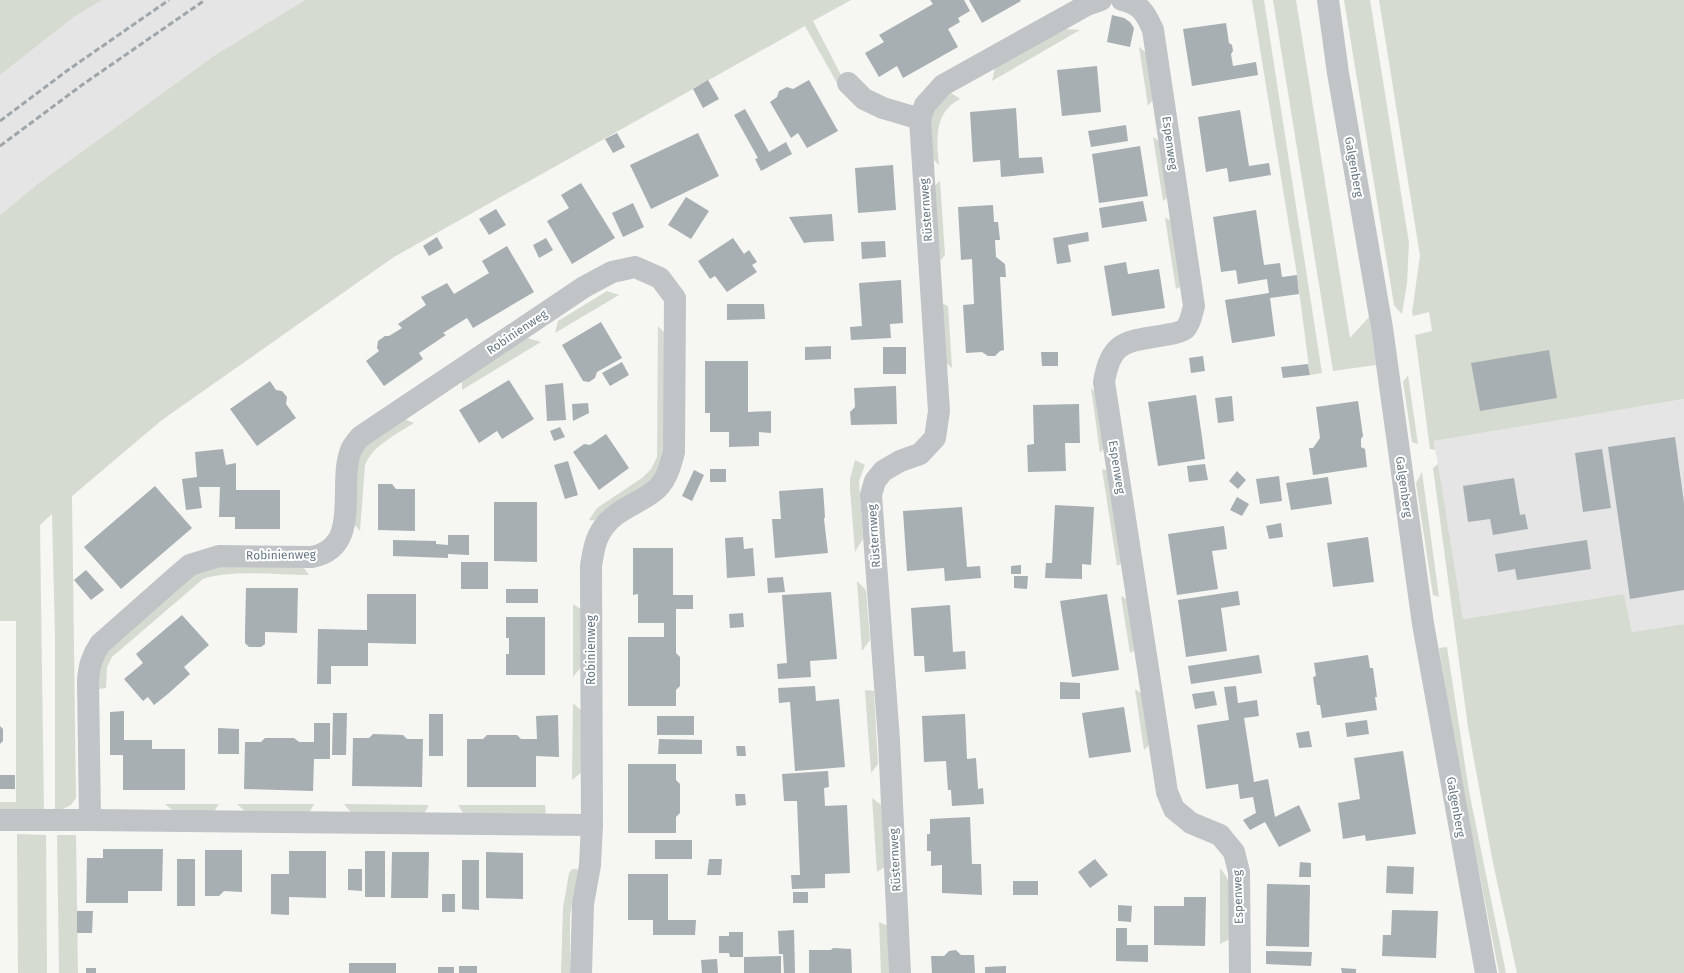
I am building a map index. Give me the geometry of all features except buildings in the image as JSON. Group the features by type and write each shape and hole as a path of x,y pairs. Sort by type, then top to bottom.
{"street":[{"path":"848,83 864,99 883,108 920,119 925,104 943,86 1087,5 1101,0"},
{"name":"Espenweg","path":"1122,0 1138,6 1147,15 1153,30 1194,306 1190,321 1185,329 1176,333 1132,341 1118,348 1111,356 1106,367 1104,382 1167,792 1174,809 1191,823 1220,836 1234,852 1239,872 1240,973"},
{"name":"Galgenberg","path":"1328,0 1338,73 1382,328 1423,624 1486,973"},
{"name":"Rüsternweg","path":"900,973 889,740 871,495 875,481 883,471 900,461 920,454 935,438 939,411 920,119"},
{"name":"Robinienweg","path":"90,820 88,681 89,668 93,654 100,644 190,565 220,556 312,557 323,555 333,548 341,538 344,524 345,491 351,449 360,437 584,287 612,272 635,267 660,278 675,298 674,452 670,469 662,483 653,492 610,518 602,529 594,545 591,566 592,825 590,865 583,904 581,973"},
{"path":"0,820 592,825"}],"shaded area":[{"path":"0,0 102,0 74,17 0,75"},
{"path":"102,0 305,0 215,55 40,182 0,215 0,75 74,17"},
{"path":"305,0 851,0 813,21 842,77 842,92 805,26 394,257 162,420 72,496 76,798 71,805 55,813 55,638 52,514 40,525 44,814 0,813 0,802 16,802 16,621 0,621 0,215 40,182 215,55"},
{"path":"1252,0 1264,0 1322,373 1310,375 1297,275"},
{"path":"1273,0 1296,0 1350,338 1369,317 1376,365 1333,371"},
{"path":"1344,0 1370,0 1409,243 1407,283 1402,314 1394,305"},
{"path":"1379,0 1684,0 1684,399 1434,441 1435,450 1430,449 1415,335 1432,331 1429,312 1413,316 1412,312 1420,256"},
{"path":"1066,29 1080,30 992,81 995,67"},
{"path":"1139,47 1150,56 1156,96 1148,106"},
{"path":"951,93 960,99 951,105 941,119 938,137 939,165 929,155 930,122 935,108"},
{"path":"1153,137 1165,145 1172,194 1163,201"},
{"path":"940,181 945,255 939,262 931,189"},
{"path":"1165,218 1176,222 1184,285 1176,289"},
{"path":"607,291 619,295 555,333 558,321"},
{"path":"939,302 948,306 952,368 947,364 943,357"},
{"path":"658,326 668,337 667,452 661,473 600,521 589,520 597,508 642,478 651,469 657,457"},
{"path":"527,338 541,342 462,390 462,378"},
{"path":"1408,375 1418,444 1412,442 1403,382"},
{"path":"1091,388 1101,398 1107,445 1100,453"},
{"path":"1684,399 1684,624 1632,632 1624,594 1463,619 1434,441"},
{"path":"404,419 414,423 380,446 365,465 360,531 353,523 356,463 363,447"},
{"path":"855,460 865,465 859,481 863,539 855,552 850,479"},
{"path":"1438,464 1463,619 1624,594 1632,632 1684,624 1684,973 1517,973 1492,858 1468,727 1433,468"},
{"path":"1102,469 1113,472 1126,561 1117,566"},
{"path":"1422,472 1439,597 1433,595 1416,483"},
{"path":"302,565 309,575 241,573 214,576 203,579 112,657 107,667 106,688 97,689 100,657 193,573 218,566"},
{"path":"857,581 866,590 870,640 862,651"},
{"path":"1121,596 1132,602 1140,647 1130,653"},
{"path":"573,604 582,610 582,666 573,677"},
{"path":"1447,647 1469,791 1506,973 1499,973 1463,791 1439,648"},
{"path":"1135,689 1147,697 1153,741 1144,750"},
{"path":"865,690 874,691 878,764 871,773"},
{"path":"573,703 582,711 582,772 572,780"},
{"path":"872,798 881,805 885,867 877,872"},
{"path":"165,804 219,804 212,814 177,814"},
{"path":"237,804 314,804 308,815 248,814"},
{"path":"344,804 429,805 423,816 353,815"},
{"path":"458,805 545,805 546,816 465,816"},
{"path":"17,834 46,835 47,973 18,973"},
{"path":"57,835 76,835 78,973 59,973"},
{"path":"1220,868 1230,885 1230,939 1220,944"},
{"path":"572,869 577,869 578,872 570,916 570,973 561,973 563,908 569,873"},
{"path":"879,922 888,926 889,973 881,973"}],"railway":[{"path":"0,121 68,70 169,0"},
{"path":"0,146 82,85 205,0"}]}
